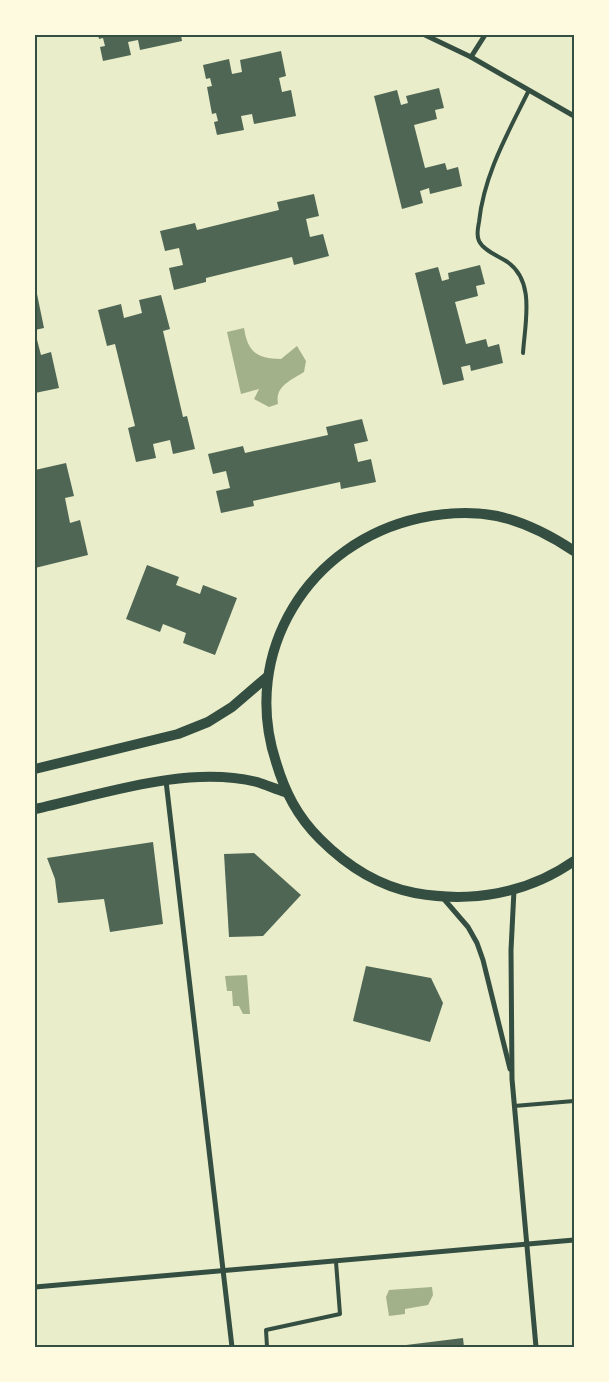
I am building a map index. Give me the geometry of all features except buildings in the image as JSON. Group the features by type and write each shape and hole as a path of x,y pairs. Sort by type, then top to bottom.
{"main road":[{"path":"574,551 546,532 496,516 444,513 393,524 347,548 309,583 281,627 267,677 267,736 285,792 306,826 334,854 367,876 404,890 443,898 464,898 514,890 544,879 574,861"},
{"path":"35,769 178,734 208,722 232,707 267,677"},
{"path":"35,809 166,780 206,777 257,782 285,792"}],"street":[{"path":"425,35 471,57 574,116"},
{"path":"471,57 485,35"},
{"path":"166,780 232,1347"},
{"path":"514,890 511,950 512,1079 536,1347"},
{"path":"443,898 468,927 477,943 483,960 512,1079"},
{"path":"35,1288 574,1240"}],"lane":[{"path":"523,353 526,288 514,266 483,247 477,235 481,197 492,167 529,90"},
{"path":"514,1106 574,1101"},
{"path":"267,1347 266,1330 340,1314 336,1262"}],"shaded area":[{"path":"244,328 251,349 260,355 281,359 297,346 306,361 304,372 281,388 278,404 269,407 254,399 259,389 241,394 227,332"},
{"path":"247,975 250,1014 243,1014 239,1006 233,1006 232,991 227,991 225,976"},
{"path":"432,1287 433,1295 428,1305 405,1309 405,1314 389,1316 386,1297 389,1290"}]}
